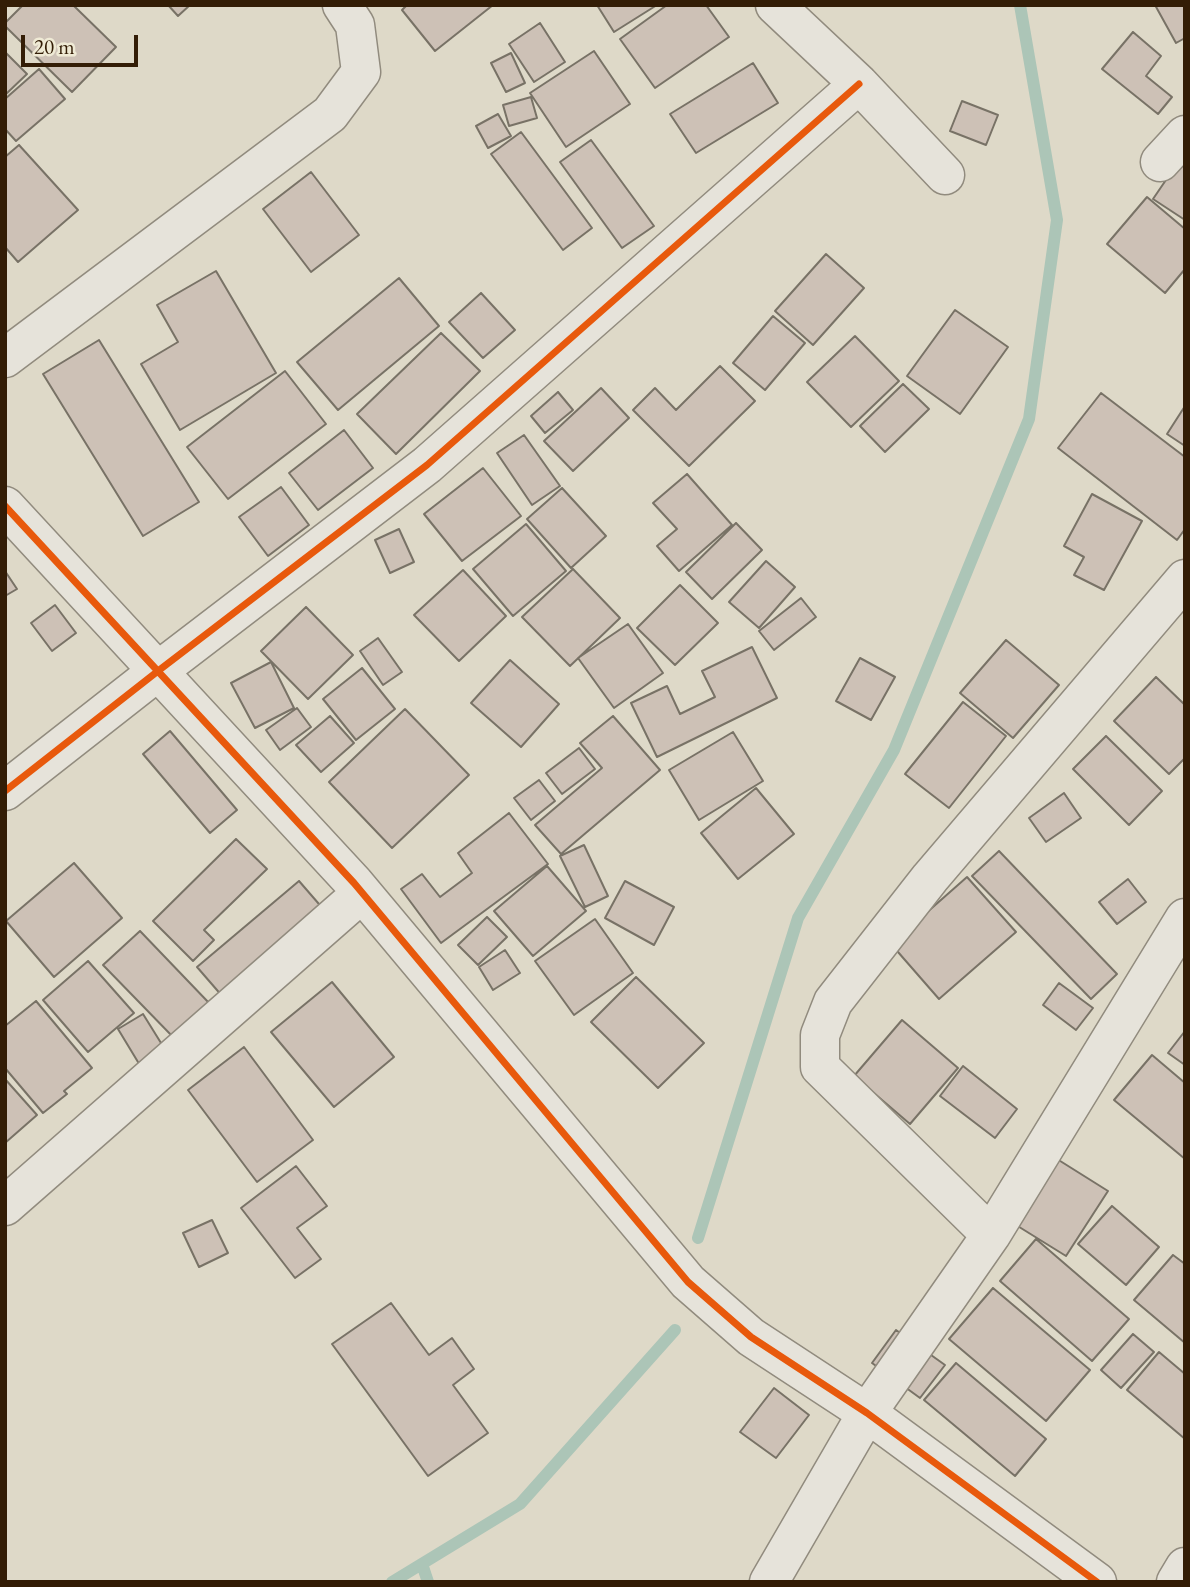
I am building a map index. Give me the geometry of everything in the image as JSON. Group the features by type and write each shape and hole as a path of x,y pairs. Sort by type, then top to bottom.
{"street":[{"path":"5,358 330,114 361,72 355,25 342,5"},
{"path":"775,5 859,84 945,176"},
{"path":"5,791 158,670 427,465 859,84"},
{"path":"5,506 362,893 688,1282 751,1337 867,1413 1097,1582"},
{"path":"992,1235 820,1067 820,1035 833,1002 930,878 1185,579"},
{"path":"5,1206 362,893"},
{"path":"769,1582 867,1413 992,1235 1185,918"},
{"path":"1176,1582 1185,1567"}],"building":[{"path":"23,5 73,5 116,47 72,92 5,26"},
{"path":"168,5 190,5 178,16"},
{"path":"407,5 493,5 435,51 402,10"},
{"path":"597,5 657,5 614,32"},
{"path":"667,5 706,5 729,37 655,88 620,39"},
{"path":"1155,5 1185,5 1185,38 1176,43"},
{"path":"540,23 565,62 534,82 509,44"},
{"path":"1133,32 1161,56 1146,76 1172,97 1158,114 1102,69"},
{"path":"594,51 630,104 566,147 530,93"},
{"path":"5,52 27,74 5,95"},
{"path":"511,53 525,83 506,92 491,63"},
{"path":"753,63 778,103 696,153 670,114"},
{"path":"39,69 65,99 16,141 5,129 5,99"},
{"path":"531,97 537,118 509,126 503,105"},
{"path":"962,101 998,115 986,145 950,131"},
{"path":"498,114 511,136 488,148 476,126"},
{"path":"521,132 592,228 563,250 491,154"},
{"path":"591,140 654,226 622,248 560,162"},
{"path":"19,145 78,210 18,262 5,247 5,157"},
{"path":"1185,152 1185,220 1153,199"},
{"path":"311,172 359,235 311,272 263,209"},
{"path":"1147,197 1185,229 1185,269 1165,293 1107,244"},
{"path":"826,254 864,288 813,345 775,311"},
{"path":"216,271 276,373 180,430 141,364 178,342 157,305"},
{"path":"399,278 439,326 338,410 297,362"},
{"path":"481,293 515,330 483,358 449,322"},
{"path":"955,310 1008,347 960,414 907,376"},
{"path":"773,316 805,343 765,390 733,363"},
{"path":"441,333 480,371 396,454 357,414"},
{"path":"855,336 899,381 851,427 807,382"},
{"path":"99,340 199,502 143,536 43,374"},
{"path":"720,366 755,401 689,466 633,410 655,388 676,410"},
{"path":"285,371 326,424 228,499 187,447"},
{"path":"903,384 929,409 885,452 860,426"},
{"path":"601,388 629,418 573,471 544,441"},
{"path":"558,392 573,410 545,433 531,416"},
{"path":"1101,393 1185,457 1185,529 1177,540 1058,448"},
{"path":"1185,406 1185,446 1167,434"},
{"path":"344,430 373,468 318,510 289,473"},
{"path":"524,435 560,486 532,505 497,453"},
{"path":"483,468 521,516 462,561 424,514"},
{"path":"687,474 732,525 679,571 657,546 677,529 653,503"},
{"path":"281,487 309,525 268,556 239,517"},
{"path":"562,488 606,536 571,568 527,519"},
{"path":"1092,494 1142,521 1104,590 1074,575 1084,557 1064,546"},
{"path":"736,523 762,550 712,599 686,572"},
{"path":"526,524 566,571 513,616 473,569"},
{"path":"399,529 414,562 390,573 375,540"},
{"path":"766,561 795,587 759,628 729,602"},
{"path":"573,569 620,618 570,666 522,617"},
{"path":"463,570 506,616 459,661 414,615"},
{"path":"5,571 17,589 5,596"},
{"path":"680,585 718,623 675,665 637,628"},
{"path":"801,598 816,617 774,650 759,631"},
{"path":"55,605 76,633 52,651 31,623"},
{"path":"306,607 353,655 308,699 261,651"},
{"path":"628,624 663,673 614,708 578,658"},
{"path":"378,638 402,672 383,685 360,651"},
{"path":"1006,640 1059,685 1013,738 960,693"},
{"path":"752,647 777,698 657,757 631,703 667,686 680,714 715,697 702,671"},
{"path":"860,658 895,677 871,720 836,701"},
{"path":"510,660 559,704 521,747 471,703"},
{"path":"271,662 294,708 255,728 231,683"},
{"path":"362,668 395,709 356,740 323,699"},
{"path":"1156,677 1185,705 1185,758 1169,774 1114,721"},
{"path":"963,702 1006,736 949,808 905,774"},
{"path":"297,708 311,727 280,750 266,730"},
{"path":"405,709 469,775 392,848 329,782"},
{"path":"330,716 354,743 321,772 296,745"},
{"path":"613,716 660,770 561,854 535,825 602,768 580,743"},
{"path":"170,731 237,810 210,833 143,754"},
{"path":"733,732 763,781 699,820 669,770"},
{"path":"1106,736 1162,791 1129,825 1073,769"},
{"path":"579,748 595,769 562,794 546,773"},
{"path":"539,780 555,801 531,820 514,798"},
{"path":"756,788 794,834 738,879 701,833"},
{"path":"1064,793 1081,818 1046,842 1029,818"},
{"path":"509,813 548,864 441,943 401,889 422,874 440,897 472,873 458,853"},
{"path":"236,839 267,869 204,930 214,940 193,961 153,921"},
{"path":"584,845 608,896 585,907 560,856"},
{"path":"999,851 1117,974 1091,999 972,876"},
{"path":"74,863 122,918 54,977 6,921"},
{"path":"547,866 586,911 533,956 494,911"},
{"path":"967,877 1016,932 939,999 891,944"},
{"path":"1128,879 1146,902 1117,924 1099,902"},
{"path":"299,881 325,911 223,997 197,967"},
{"path":"625,881 674,907 654,945 605,918"},
{"path":"487,917 507,937 478,965 458,945"},
{"path":"595,919 633,973 574,1015 535,961"},
{"path":"140,931 210,1004 174,1038 103,965"},
{"path":"505,950 520,973 493,990 479,967"},
{"path":"88,961 134,1013 88,1052 43,1000"},
{"path":"636,977 704,1043 658,1088 591,1022"},
{"path":"332,982 394,1057 334,1107 271,1032"},
{"path":"1059,983 1093,1008 1076,1030 1043,1005"},
{"path":"36,1001 92,1068 64,1091 67,1094 43,1113 5,1068 5,1026"},
{"path":"143,1014 166,1051 141,1067 118,1029"},
{"path":"902,1020 958,1068 910,1124 854,1076"},
{"path":"1185,1031 1185,1065 1168,1053"},
{"path":"244,1047 313,1140 257,1182 188,1090"},
{"path":"1152,1055 1185,1083 1185,1159 1114,1100"},
{"path":"963,1066 1017,1109 995,1138 940,1096"},
{"path":"5,1079 37,1115 5,1143"},
{"path":"1057,1159 1108,1191 1066,1256 1016,1225"},
{"path":"296,1166 327,1206 297,1228 321,1259 295,1278 241,1208"},
{"path":"1112,1206 1159,1247 1126,1285 1078,1244"},
{"path":"212,1220 228,1253 199,1267 183,1233"},
{"path":"1036,1239 1129,1319 1092,1361 1000,1281"},
{"path":"1173,1255 1185,1264 1185,1343 1134,1300"},
{"path":"993,1288 1090,1370 1046,1421 949,1339"},
{"path":"391,1303 429,1355 452,1338 474,1369 453,1385 488,1433 428,1476 332,1344"},
{"path":"896,1330 945,1365 920,1398 872,1363"},
{"path":"1133,1334 1154,1352 1121,1388 1101,1370"},
{"path":"1159,1352 1185,1374 1185,1439 1127,1390"},
{"path":"956,1363 1046,1439 1015,1476 924,1400"},
{"path":"774,1388 809,1415 776,1458 740,1432"}],"waterway":[{"path":"698,1238 798,918 894,750 1029,419 1057,220 1020,5"},
{"path":"392,1582 520,1504 675,1330"},
{"path":"422,1564 428,1582"}],"cycle path":[{"path":"5,791 427,465 859,84"},
{"path":"5,506 354,883 688,1282 751,1337 867,1413 1097,1582"}]}
